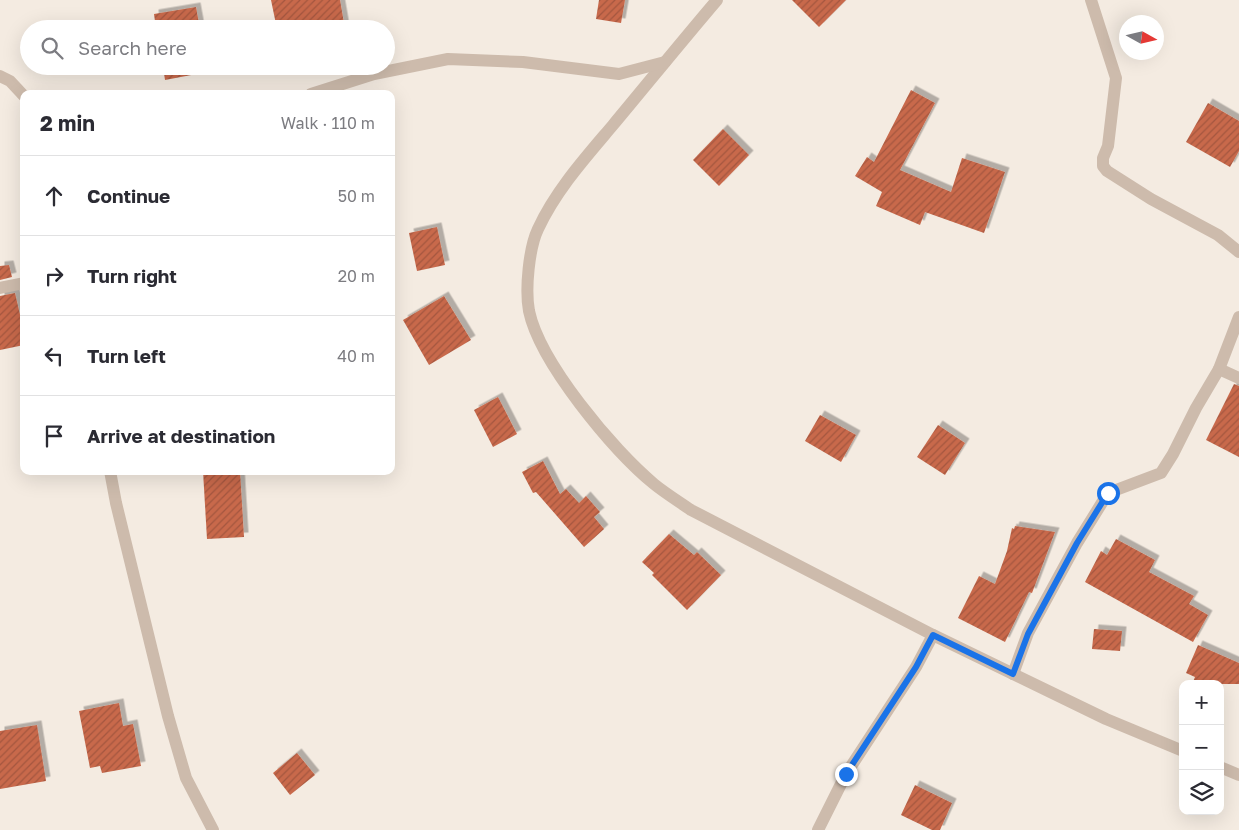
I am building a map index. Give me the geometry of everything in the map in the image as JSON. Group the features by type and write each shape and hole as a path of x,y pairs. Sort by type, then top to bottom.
{"street":[{"path":"718,0 664,62 580,165 556,198 538,230 528,273 529,310 538,339 565,382 599,428 626,458 654,484 691,510 933,635 1106,719 1179,749"},
{"path":"1091,0 1116,78 1108,146 1103,158 1103,166 1106,171 1151,199 1218,235 1239,252"},
{"path":"395,70 448,59 524,62 619,74 664,62"},
{"path":"324,90 371,75"},
{"path":"0,76 10,81 20,92"},
{"path":"0,288 20,285"},
{"path":"1013,674 1028,634 1077,543 1108,493 1161,473 1219,369 1239,317"},
{"path":"1219,369 1239,378"},
{"path":"111,475 168,716 186,778 213,830"},
{"path":"818,830 846,774 916,667 933,635"},
{"path":"1224,769 1239,775"}],"building":[{"path":"271,0 340,0 343,20 275,20"},
{"path":"599,0 625,0 621,23 596,19"},
{"path":"792,0 846,0 819,27"},
{"path":"196,7 198,20 155,20 154,14"},
{"path":"164,75 191,75 165,80"},
{"path":"911,90 935,103 900,170 951,192 962,158 1005,172 984,233 925,212 920,225 876,206 882,192 855,176 867,157 874,162"},
{"path":"1208,103 1239,121 1239,151 1230,167 1186,142"},
{"path":"723,129 749,155 719,186 693,160"},
{"path":"437,227 445,265 417,271 409,233"},
{"path":"9,265 12,277 0,280 0,266"},
{"path":"15,293 20,315 20,346 0,350 0,296"},
{"path":"444,296 471,340 429,365 403,320"},
{"path":"1234,384 1239,386 1239,457 1206,440"},
{"path":"498,397 517,434 493,447 474,410"},
{"path":"820,415 856,435 841,462 805,441"},
{"path":"938,425 965,443 945,475 917,457"},
{"path":"543,461 560,494 566,489 579,503 586,496 600,512 594,517 604,529 584,547 536,492 533,493 522,472"},
{"path":"203,475 240,475 244,537 207,539"},
{"path":"1015,526 1055,532 1032,593 1029,592 1005,642 958,618 979,576 995,584 1007,551 1012,528 1014,529"},
{"path":"669,534 694,555 697,552 721,575 687,610 652,575 654,573 642,562"},
{"path":"1116,539 1155,560 1149,572 1194,596 1189,604 1208,615 1193,642 1085,582 1101,551 1107,555"},
{"path":"1094,629 1122,631 1120,651 1092,649"},
{"path":"1198,645 1239,663 1239,684 1224,684 1224,680 1194,680 1195,677 1186,673"},
{"path":"119,703 123,726 133,724 141,766 102,773 100,766 90,768 79,711"},
{"path":"37,725 46,781 0,789 0,731"},
{"path":"297,753 315,775 290,795 273,773"},
{"path":"915,785 952,803 940,830 932,830 901,815"}],"route":[{"path":"846,774 916,667 933,635 1013,674 1028,634 1077,543 1108,493"}]}
